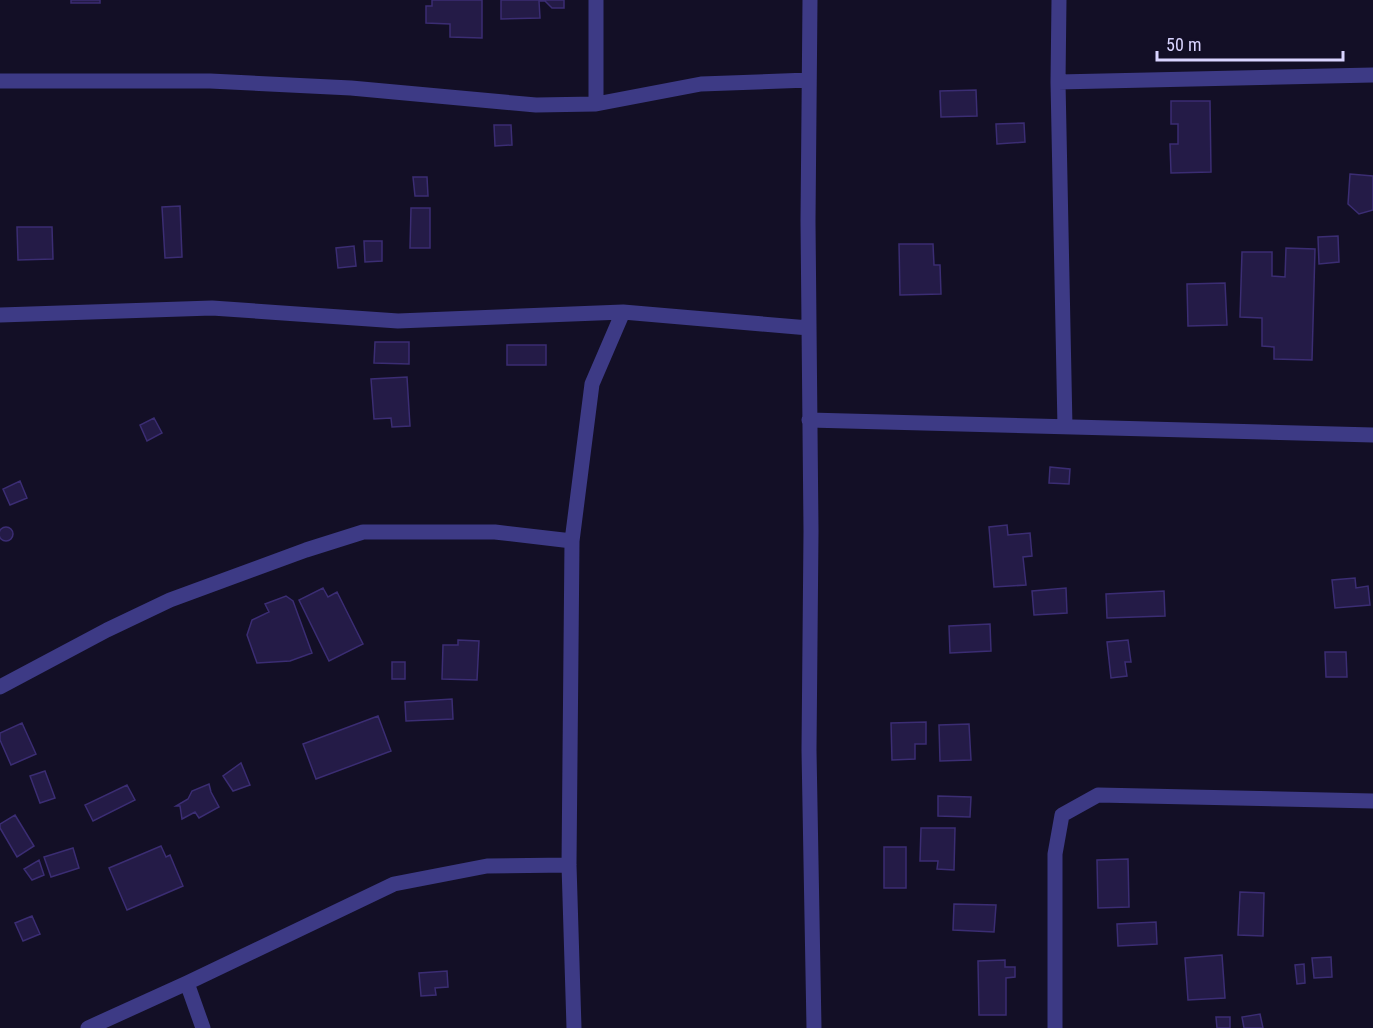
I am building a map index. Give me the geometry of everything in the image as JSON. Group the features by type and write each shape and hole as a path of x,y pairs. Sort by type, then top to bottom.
{"street":[{"path":"596,0 596,104"},
{"path":"810,0 809,750 814,1028"},
{"path":"1059,0 1058,82 1065,427"},
{"path":"1058,82 1373,75"},
{"path":"0,81 210,81 351,88 536,105 596,104 701,84 809,80"},
{"path":"0,315 212,308 398,321 623,312 809,328"},
{"path":"574,1028 569,865 572,541 592,384 623,312"},
{"path":"809,420 1373,435"},
{"path":"0,687 97,635 170,600 306,550 363,532 495,532 572,541"},
{"path":"1055,1028 1054,854 1062,814 1098,795 1373,801"},
{"path":"88,1028 394,884 487,866 569,865"},
{"path":"187,983 203,1028"}],"building":[{"path":"71,0 100,0 100,3 71,3"},
{"path":"432,0 482,0 482,38 450,37 450,24 426,23 426,6 432,6"},
{"path":"501,0 564,0 564,8 552,8 545,1 539,1 540,18 501,19"},
{"path":"976,90 977,116 941,117 940,91"},
{"path":"1171,101 1210,101 1211,172 1171,173 1170,144 1178,144 1178,124 1171,124"},
{"path":"1024,123 1025,142 997,144 996,124"},
{"path":"494,125 511,125 512,145 495,146"},
{"path":"1350,174 1373,176 1373,210 1359,214 1348,204"},
{"path":"413,177 427,177 428,196 415,196"},
{"path":"180,206 182,257 165,258 162,207"},
{"path":"411,208 430,208 430,248 410,248"},
{"path":"17,227 52,227 53,259 18,260"},
{"path":"1338,236 1339,262 1319,264 1318,237"},
{"path":"364,241 382,241 382,261 365,262"},
{"path":"899,244 933,244 934,265 940,265 941,294 900,295"},
{"path":"354,246 356,266 338,268 336,248"},
{"path":"1286,248 1315,249 1312,360 1274,359 1274,347 1262,346 1262,318 1240,317 1242,252 1272,252 1272,276 1285,277"},
{"path":"1225,283 1227,325 1188,326 1187,284"},
{"path":"375,342 409,342 409,364 374,363"},
{"path":"507,345 546,345 546,365 507,365"},
{"path":"407,377 410,426 392,427 391,418 374,419 371,379"},
{"path":"154,418 162,433 147,441 140,425"},
{"path":"1050,467 1070,469 1069,484 1049,483"},
{"path":"20,481 27,498 10,505 3,489"},
{"path":"1007,525 1008,535 1030,533 1032,556 1023,557 1026,585 994,587 989,527"},
{"path":"6,527 11,529 13,534 11,539 6,541 1,539 -1,534 1,529"},
{"path":"1355,578 1356,588 1368,586 1370,605 1335,608 1332,580"},
{"path":"323,588 328,597 337,592 363,644 329,661 299,600"},
{"path":"1066,588 1067,613 1034,615 1032,591"},
{"path":"1164,591 1165,616 1107,618 1106,594"},
{"path":"286,596 293,601 312,653 290,661 257,663 247,635 252,620 269,612 265,604"},
{"path":"990,624 991,651 950,653 949,626"},
{"path":"458,640 479,641 477,680 442,679 443,645 458,645"},
{"path":"1128,640 1131,662 1125,662 1127,676 1111,678 1107,642"},
{"path":"1325,652 1346,652 1347,677 1326,677"},
{"path":"392,662 405,662 405,679 392,679"},
{"path":"452,699 453,719 406,721 405,702"},
{"path":"378,716 391,751 316,779 303,744"},
{"path":"926,722 926,744 915,744 915,759 892,760 891,723"},
{"path":"22,723 36,754 11,765 0,740 0,733"},
{"path":"969,724 971,760 940,761 939,725"},
{"path":"241,763 250,785 233,791 223,776"},
{"path":"45,771 55,798 40,803 30,776"},
{"path":"209,784 219,807 199,818 195,812 182,819 180,806 176,806 188,799 192,791"},
{"path":"127,785 135,800 93,821 85,805"},
{"path":"938,796 971,797 970,817 938,816"},
{"path":"15,815 34,846 17,857 0,828 0,824"},
{"path":"921,828 955,828 954,870 937,869 938,861 920,861"},
{"path":"161,846 166,857 170,855 183,886 127,910 109,868"},
{"path":"884,847 906,847 906,888 884,888"},
{"path":"73,848 79,868 51,877 44,857"},
{"path":"1128,859 1129,907 1098,908 1097,860"},
{"path":"39,860 44,875 32,880 24,869"},
{"path":"1240,892 1264,893 1263,936 1238,935"},
{"path":"954,904 996,905 994,932 953,930"},
{"path":"32,916 40,934 23,941 15,923"},
{"path":"1156,922 1157,944 1118,946 1117,924"},
{"path":"1222,955 1225,998 1188,1000 1185,958"},
{"path":"1331,957 1332,977 1314,978 1312,958"},
{"path":"1005,960 1005,967 1015,967 1015,977 1006,978 1006,1015 979,1015 978,961"},
{"path":"1304,964 1305,983 1297,984 1295,965"},
{"path":"447,971 448,987 435,988 436,995 421,996 419,973"},
{"path":"1260,1014 1263,1028 1244,1028 1242,1017"},
{"path":"1216,1017 1230,1017 1230,1028 1217,1028"}]}
